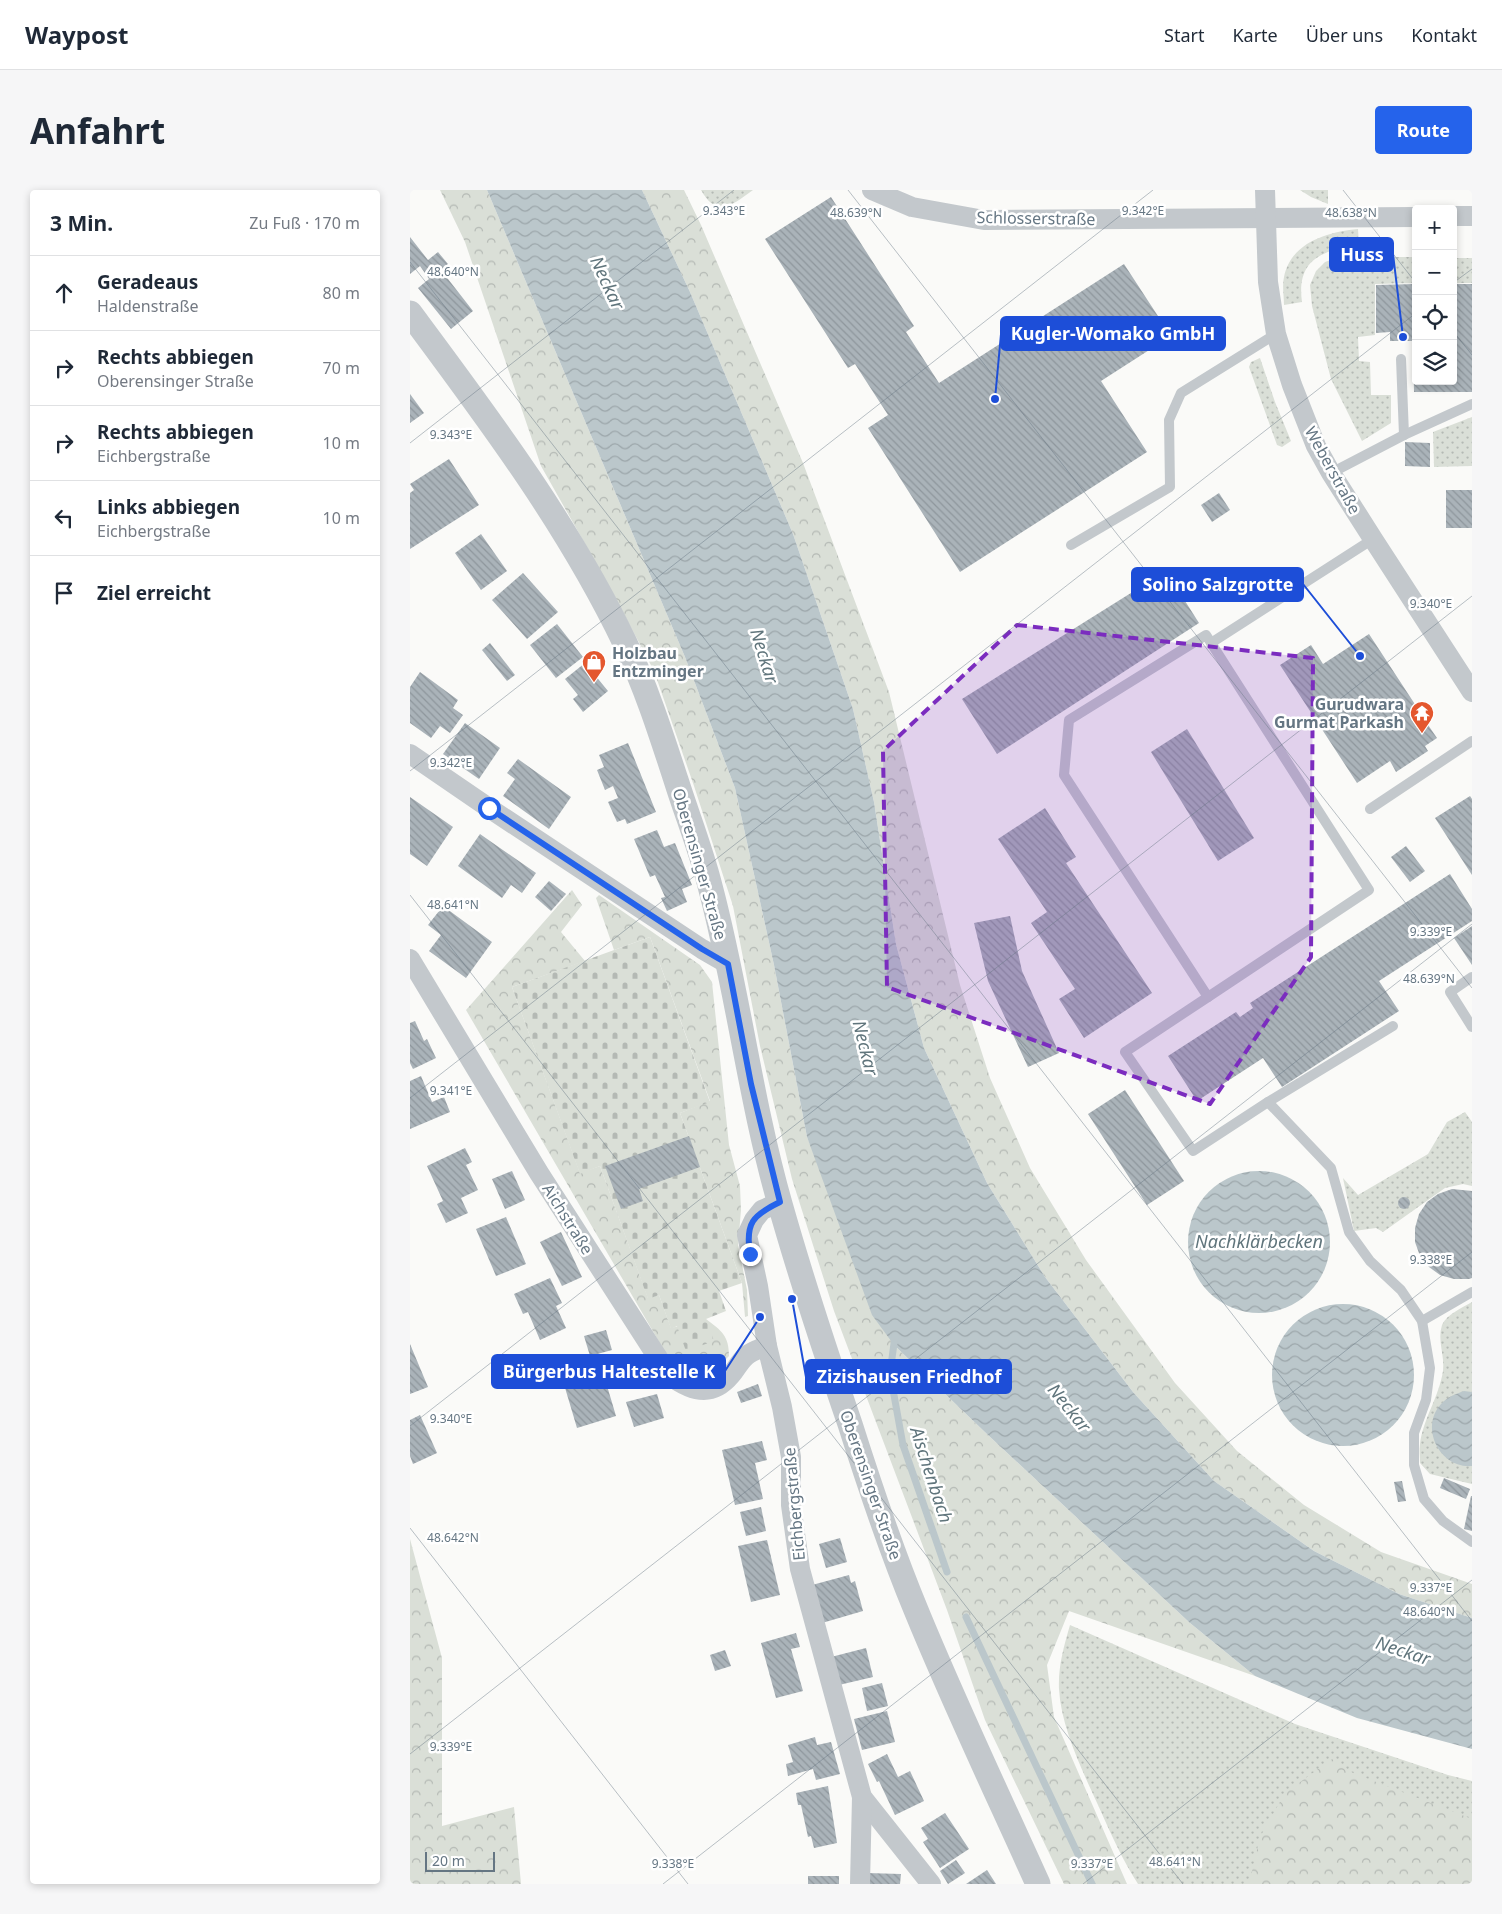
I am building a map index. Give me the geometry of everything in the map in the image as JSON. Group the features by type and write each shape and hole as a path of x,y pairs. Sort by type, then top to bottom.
{"street":[{"name":"Schlosserstraße","path":"872,190 912,207 984,220 1412,217"},
{"name":"Weberstraße","path":"1264,190 1268,282 1276,334 1292,385 1316,446 1331,474 1472,692"},
{"path":"1457,216 1472,216"},
{"name":"Oberensinger Straße","path":"410,313 466,387 527,475 575,550 626,644 656,721 710,883 751,1084 780,1202 827,1357 915,1608 988,1776 1038,1884"},
{"path":"410,754 702,949 728,964"},
{"name":"Aichstraße","path":"410,959 539,1173 669,1375 682,1385 694,1390 712,1389 730,1376 744,1357 753,1351 767,1346"},
{"name":"Eichbergstraße","path":"780,1202 762,1210 754,1220 747,1235 758,1286 767,1346 782,1407 790,1457 791,1505 800,1569 862,1797 931,1884"},
{"path":"860,1884 862,1797"}],"lane":[{"path":"1071,545 1170,487 1168,420 1181,393 1276,334"},
{"path":"1401,359 1404,435"},
{"path":"1331,474 1404,435 1472,404"},
{"path":"1211,644 1373,539"},
{"path":"1208,997 1064,775 1069,720 1206,635 1369,890 1208,997 1125,1052 1193,1151 1268,1102 1394,1026"},
{"path":"1370,809 1472,741"},
{"path":"1472,977 1450,992 1472,1027"},
{"path":"1268,1102 1331,1168 1350,1232 1370,1261 1401,1290 1422,1321 1430,1368 1426,1400 1414,1433 1414,1465 1424,1499 1443,1522 1472,1542"},
{"path":"1422,1321 1472,1292"}],"highlighted area":[{"path":"1017,625 1313,658 1311,957 1210,1104 887,987 883,751"}],"green space":[{"path":"440,190 487,190 685,657 735,788 774,965 807,1137 894,1345 1190,1623 1255,1676 1069,1611 1047,1665 1054,1717 1127,1884 1064,1884 985,1720 947,1610 834,1311 792,1179 760,1046 733,906 654,671 614,595 541,466 465,242"},
{"path":"642,190 684,190 701,225 803,463 889,692 960,985 990,1078 1030,1168 1086,1260 1175,1383 1237,1451 1304,1505 1381,1552 1472,1584 1472,1618 1399,1594 1314,1551 1214,1481 1133,1392 1045,1277 987,1183 924,1048 896,944 874,802 853,709 793,534 690,292"},
{"path":"701,190 753,190 732,204 719,207 707,199"},
{"path":"1300,190 1328,190 1328,204 1311,197"},
{"path":"1358,229 1359,245 1334,250 1315,259 1308,266 1303,276 1301,287 1302,302 1284,305 1284,277 1294,255 1312,241 1323,236"},
{"path":"1339,257 1412,257 1412,283 1375,284 1375,335 1358,337 1359,361 1370,362 1371,395 1391,395 1391,423 1362,441 1331,379 1312,306 1310,285 1316,271 1325,262"},
{"path":"1457,258 1472,258 1472,283 1457,283"},
{"path":"1260,358 1291,441 1282,447 1277,445 1249,367 1251,362"},
{"path":"1472,417 1472,466 1434,467 1433,432"},
{"path":"572,890 582,905 561,932 585,961 512,987 580,1173 600,1166 648,1298 659,1295 671,1328 706,1319 724,1334 728,1343 729,1356 707,1378 688,1372 665,1352 466,1010"},
{"path":"599,895 700,965 712,982 729,1145 740,1186 741,1210 738,1245 747,1290 748,1316 745,1317 742,1283 680,1113 710,1101 650,937 614,950 596,898"},
{"path":"650,937 710,1102 680,1113 742,1283 719,1291 726,1311 706,1319 714,1341 686,1351 677,1326 671,1329 659,1295 648,1299 600,1166 580,1174 512,987"},
{"path":"1465,1112 1472,1122 1472,1186 1463,1184 1445,1188 1383,1232 1376,1228 1354,1231 1343,1178 1358,1195 1428,1154 1447,1122"},
{"path":"1472,1302 1472,1484 1430,1474 1420,1463 1420,1444 1424,1426 1443,1371 1440,1336 1442,1325 1451,1314"},
{"path":"410,1539 442,1658 442,1826 514,1807 521,1884 410,1884"},
{"path":"1070,1625 1295,1724 1448,1775 1472,1781 1472,1884 1138,1884 1116,1845 1085,1777 1073,1748 1064,1718 1059,1689 1059,1672"},
{"path":"1332,1759 1353,1773 1472,1819 1472,1884 1249,1884 1260,1837 1285,1793"}],"water":[{"name":"Neckar","path":"487,190 642,190 690,292 793,534 853,709 874,802 896,944 924,1048 987,1183 1045,1277 1133,1392 1214,1481 1314,1551 1399,1594 1472,1618 1472,1749 1357,1718 1255,1676 1190,1623 988,1435 894,1345 872,1315 807,1137 774,965 735,788 685,657"},
{"name":"Nachklärbecken","path":"1259,1171 1286,1177 1298,1183 1309,1192 1318,1203 1324,1215 1330,1242 1324,1269 1318,1281 1309,1292 1298,1301 1286,1307 1259,1313 1232,1307 1220,1301 1209,1292 1200,1281 1194,1269 1188,1242 1194,1215 1200,1203 1209,1192 1220,1183 1232,1177"},
{"path":"1343,1304 1370,1310 1382,1316 1393,1325 1402,1336 1408,1348 1414,1375 1408,1402 1402,1414 1393,1425 1382,1434 1370,1440 1343,1446 1316,1440 1304,1434 1293,1425 1284,1414 1278,1402 1272,1375 1278,1348 1284,1336 1293,1325 1304,1316 1316,1310"},
{"path":"1464,1391 1472,1392 1472,1466 1460,1465 1450,1460 1436,1444 1432,1433 1432,1422 1436,1411 1448,1398"}],"building":[{"path":"831,197 914,326 906,332 939,383 1124,264 1171,336 1101,381 1147,452 960,572 868,428 888,415 855,364 848,368 765,239"},
{"path":"410,237 428,260 438,252 448,264 441,270 473,311 451,329 418,288 429,279 420,266 410,274"},
{"path":"1412,284 1412,341 1390,341 1390,332 1376,333 1376,285"},
{"path":"1457,284 1472,284 1472,392 1414,392 1414,385 1457,385"},
{"path":"410,394 424,413 410,423"},
{"path":"1405,442 1430,443 1430,467 1405,466"},
{"path":"449,459 479,505 410,549 410,493 414,490 410,484"},
{"path":"1446,490 1472,490 1472,528 1446,528"},
{"path":"1219,493 1230,510 1212,522 1201,505"},
{"path":"481,534 507,571 481,590 455,553"},
{"path":"1166,571 1199,623 997,754 962,699"},
{"path":"523,573 558,612 527,639 492,600"},
{"path":"557,624 583,657 556,678 530,645"},
{"path":"1369,634 1420,712 1411,718 1417,728 1426,722 1437,738 1425,746 1428,751 1396,772 1390,761 1357,783 1280,665 1311,645 1323,664"},
{"path":"490,643 515,675 507,681 482,650"},
{"path":"585,663 608,691 583,712 573,699 578,695 565,679"},
{"path":"420,672 458,700 453,708 463,715 450,733 440,726 431,738 410,723 410,687"},
{"path":"465,723 500,748 479,779 443,754"},
{"path":"1187,729 1254,838 1218,861 1151,752"},
{"path":"628,743 656,812 627,824 625,819 617,822 608,802 618,798 613,786 605,790 597,770 604,767 599,755"},
{"path":"518,759 571,797 549,829 503,796 515,779 507,773"},
{"path":"1470,796 1472,799 1472,875 1435,818"},
{"path":"410,797 453,827 427,866 410,854"},
{"path":"1045,808 1076,857 1066,863 1152,993 1084,1038 1059,999 1075,989 1031,923 1047,912 998,839"},
{"path":"657,830 664,847 675,843 692,885 682,889 687,902 667,911 661,898 665,897 655,875 650,877 634,839"},
{"path":"480,834 536,873 522,893 511,885 502,898 458,866"},
{"path":"1406,846 1425,871 1410,882 1391,857"},
{"path":"1450,874 1472,909 1472,921 1379,981 1399,1011 1282,1087 1263,1058 1197,1101 1168,1056 1236,1012 1240,1017 1253,1008 1250,1003"},
{"path":"549,881 566,894 551,911 535,897"},
{"path":"443,906 492,942 466,978 429,951 441,935 428,925"},
{"path":"1010,916 1022,971 1059,1053 1028,1067 988,981 974,923"},
{"path":"1472,926 1472,965 1454,938"},
{"path":"415,1021 424,1041 427,1039 436,1058 413,1069 410,1063 410,1023"},
{"path":"421,1076 432,1102 444,1097 450,1112 410,1129 410,1081"},
{"path":"1125,1090 1184,1181 1147,1205 1088,1114"},
{"path":"689,1136 700,1167 639,1189 643,1201 621,1209 605,1166"},
{"path":"465,1148 472,1162 466,1165 478,1190 461,1198 468,1213 446,1223 437,1204 443,1201 427,1166"},
{"path":"512,1171 525,1200 505,1209 492,1179"},
{"path":"1452,1189 1472,1191 1472,1278 1469,1279 1454,1279 1440,1275 1429,1267 1420,1256 1415,1242 1415,1228 1419,1214 1427,1202 1438,1194"},
{"path":"1402,1197 1406,1197 1410,1203 1406,1209 1402,1209 1398,1205 1398,1201"},
{"path":"506,1217 526,1264 496,1276 476,1229"},
{"path":"561,1232 582,1277 562,1286 540,1242"},
{"path":"550,1278 562,1303 556,1306 566,1328 540,1340 528,1312 523,1314 514,1294"},
{"path":"606,1330 612,1350 590,1356 584,1336"},
{"path":"410,1344 428,1387 410,1394"},
{"path":"602,1369 616,1416 577,1428 563,1381"},
{"path":"758,1384 762,1396 741,1403 737,1392"},
{"path":"657,1394 664,1418 634,1427 626,1402"},
{"path":"420,1415 437,1453 413,1464 410,1456 410,1420"},
{"path":"762,1441 767,1460 755,1463 763,1499 735,1505 722,1450"},
{"path":"1444,1478 1470,1489 1466,1499 1440,1488"},
{"path":"1402,1481 1406,1501 1398,1502 1394,1482"},
{"path":"1472,1496 1472,1531 1464,1529"},
{"path":"761,1507 766,1531 746,1536 740,1512"},
{"path":"840,1538 847,1562 826,1568 819,1544"},
{"path":"767,1540 780,1595 751,1602 738,1546"},
{"path":"849,1575 851,1583 855,1581 863,1611 822,1623 812,1585"},
{"path":"796,1633 800,1647 791,1649 803,1691 776,1698 761,1643"},
{"path":"866,1648 873,1677 839,1685 831,1657"},
{"path":"725,1650 731,1666 715,1671 710,1655"},
{"path":"882,1683 888,1706 867,1711 862,1688"},
{"path":"887,1711 895,1742 862,1750 854,1719"},
{"path":"815,1737 817,1745 831,1742 840,1774 816,1780 813,1769 788,1776 786,1764 793,1762 788,1745"},
{"path":"887,1754 898,1777 910,1771 924,1801 895,1815 879,1781 877,1782 868,1764"},
{"path":"828,1786 837,1843 814,1848 811,1836 808,1837 801,1805 798,1805 796,1793"},
{"path":"945,1813 969,1849 940,1868 923,1842 928,1839 921,1828"},
{"path":"956,1860 965,1873 948,1884 940,1871"},
{"path":"987,1870 996,1884 966,1884"},
{"path":"867,1873 901,1874 900,1884 867,1884"},
{"path":"808,1876 839,1876 839,1884 808,1884"}],"waterway":[{"name":"Aischenbach","path":"895,1336 890,1373 903,1445 947,1572"},
{"name":"Aischenbach","path":"966,1617 1092,1884"}],"place":[{"name":"Huss","path":"1403,337"},
{"name":"Kugler-Womako GmbH","path":"995,399"},
{"name":"Solino Salzgrotte","path":"1360,656"},
{"name":"Holzbau Entzminger","path":"594,683"},
{"name":"Gurudwara Gurmat Parkash","path":"1422,734"},
{"name":"Zizishausen Friedhof","path":"792,1299"},
{"name":"Bürgerbus Haltestelle K","path":"760,1317"}],"route":[{"path":"489,808 702,949 728,964 751,1084 780,1202 762,1210 754,1220 747,1235 750,1254"}]}
